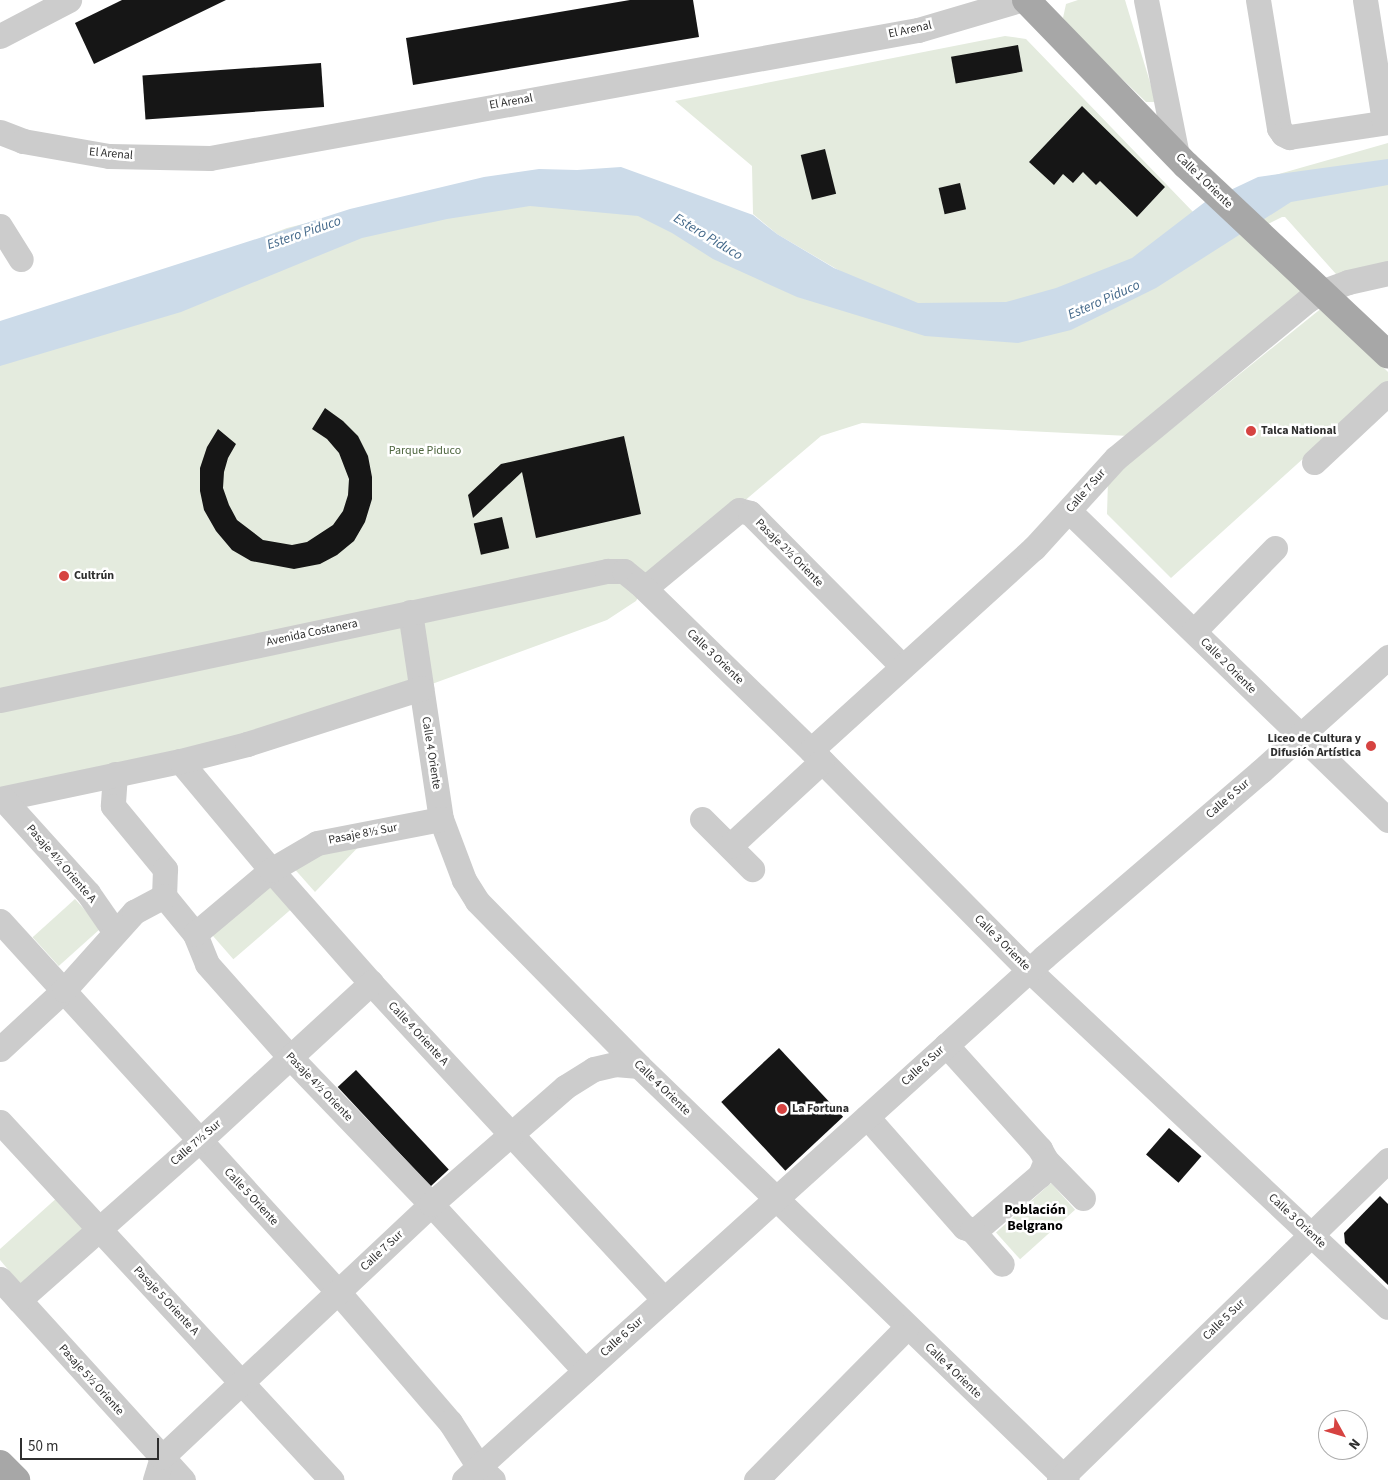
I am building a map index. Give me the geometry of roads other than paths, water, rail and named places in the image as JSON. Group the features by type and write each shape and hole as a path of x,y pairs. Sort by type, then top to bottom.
{"main road":[{"name":"Calle 1 Oriente","path":"1026,0 1209,188 1388,355"},
{"path":"0,1464 16,1480"}],"street":[{"path":"0,36 69,0"},
{"name":"El Arenal","path":"0,132 23,141 108,156 210,158 918,30 1020,0"},
{"path":"1146,0 1176,155"},
{"path":"1258,0 1279,128 1283,134 1289,137 1386,122 1365,0"},
{"path":"0,226 21,259"},
{"name":"Calle 7 Sur","path":"730,846 902,666 1034,548 1069,511 1092,482 1116,458 1308,300 1321,292 1348,282 1388,273"},
{"path":"1314,462 1388,393"},
{"name":"Pasaje 2½ Oriente","path":"645,588 739,510 750,513 902,666"},
{"name":"Calle 2 Oriente","path":"1069,511 1194,631 1299,736 1388,820"},
{"path":"1194,631 1275,548"},
{"name":"Avenida Costanera","path":"0,700 607,571 624,571"},
{"name":"Calle 3 Oriente","path":"624,571 645,588 816,756 1029,970 1388,1307"},
{"name":"Calle 4 Oriente","path":"410,612 441,819 464,880 477,901 639,1066 1063,1479"},
{"name":"Calle 6 Sur","path":"478,1476 585,1371 1029,970 1388,658"},
{"path":"2,799 180,761 247,744 421,688"},
{"name":"Calle 4 Oriente A","path":"180,761 271,870 371,983 664,1299"},
{"path":"0,1049 64,990 114,932 134,912 164,896 165,869 113,806 115,774"},
{"name":"Pasaje 4½ Oriente A","path":"2,799 88,893 114,932"},
{"name":"Pasaje 8½ Sur","path":"194,934 271,870 317,843 441,819"},
{"path":"702,819 752,869"},
{"name":"Pasaje 4½ Oriente","path":"164,896 194,934 207,964 290,1057 431,1204 585,1371"},
{"name":"Calle 5 Oriente","path":"0,921 338,1292 450,1422 478,1476"},
{"name":"Calle 7½ Sur","path":"19,1300 199,1141 371,983"},
{"path":"946,1045 1040,1149 1046,1160 1083,1198"},
{"name":"Calle 7 Sur","path":"158,1468 241,1382 431,1204 565,1087 594,1069 615,1064 639,1066"},
{"path":"867,1117 964,1227 972,1230 1002,1264"},
{"name":"Pasaje 5 Oriente A","path":"0,1122 332,1480"},
{"path":"972,1230 976,1230 1040,1176 1046,1160"},
{"name":"Calle 5 Sur","path":"1063,1479 1388,1160"},
{"name":"Pasaje 5½ Oriente","path":"0,1279 158,1468 183,1480"},
{"path":"756,1480 907,1327"}],"water":[{"name":"Estero Piduco","path":"1388,159 1388,185 1291,202 1156,288 1071,330 1018,343 925,336 797,297 713,259 672,233 638,216 530,206 447,219 362,238 181,312 0,366 0,321 350,209 484,177 539,169 577,170 621,167 753,215 777,234 834,268 918,303 1006,302 1056,288 1132,258 1205,202 1258,177"}],"place":[{"name":"Talca National","path":"1251,431"},
{"name":"Cultrún","path":"64,576"},
{"name":"Liceo de Cultura y Difusión Artística","path":"1371,746"},
{"name":"La Fortuna","path":"782,1109"}],"district":[{"name":"Población Belgrano","path":"1035,1218"}],"park label":[{"name":"Parque Piduco","path":"425,451"}]}
